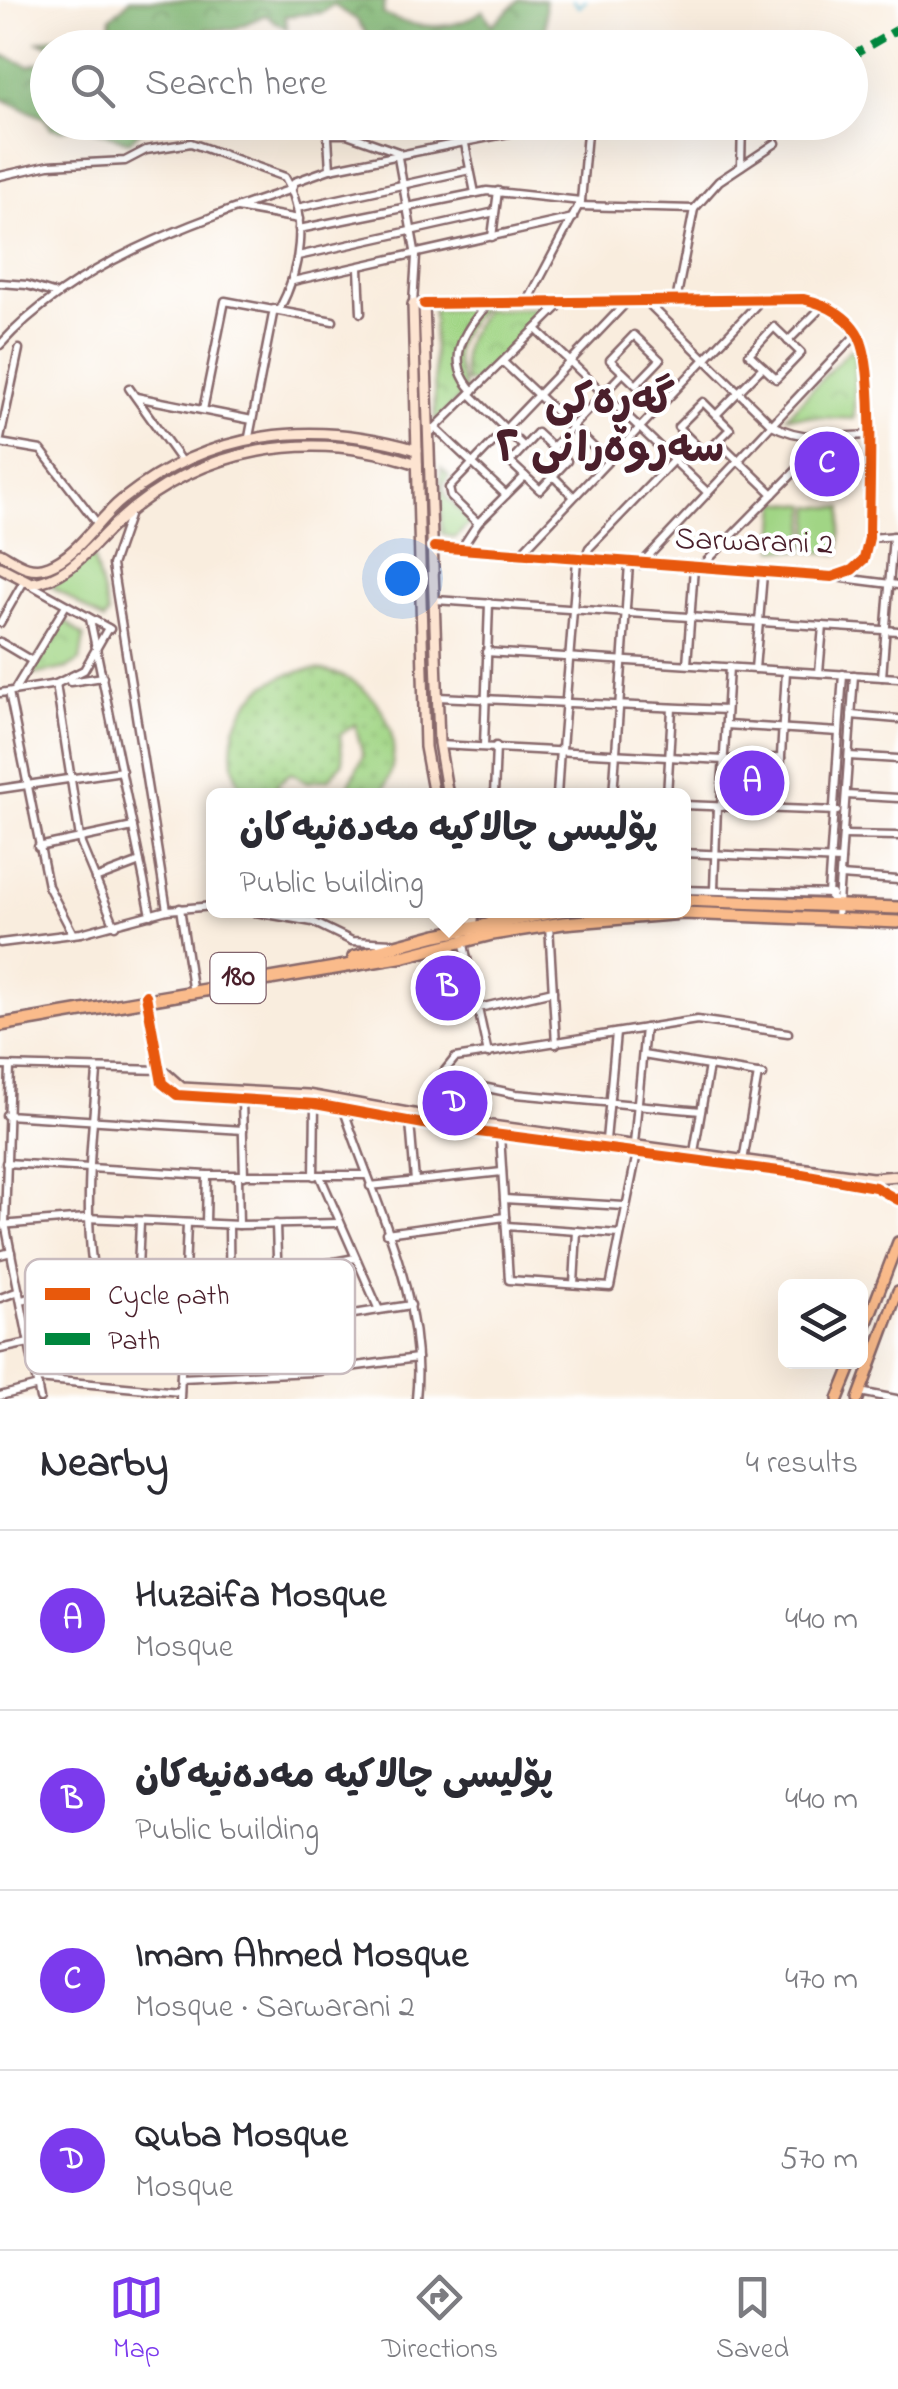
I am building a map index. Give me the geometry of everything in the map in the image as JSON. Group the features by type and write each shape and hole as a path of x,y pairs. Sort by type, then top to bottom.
{"highway":[{"name":"180","path":"691,900 898,908"},
{"name":"180","path":"691,913 838,906 898,922"},
{"name":"180","path":"197,987 444,948 466,936 545,918"},
{"name":"180","path":"0,1023 409,943 507,932 548,918"}],"main road":[{"path":"418,304 432,431 439,745 447,788"},
{"path":"418,304 417,464 425,748 432,788"},
{"path":"0,552 27,568 44,568 64,557 142,486 182,462 249,438 293,431 352,434 417,450"},
{"path":"0,567 24,581 42,582 64,571 134,506 175,480 213,462 260,450 309,444 366,449 417,464"},
{"path":"208,451 213,462"},
{"path":"423,676 437,677"},
{"path":"460,918 466,936"},
{"path":"466,936 472,918"},
{"path":"146,997 162,1084 177,1095 316,1104 802,1171 872,1178 898,1176"},
{"path":"162,1070 170,1082 182,1088 307,1095 410,1122 500,1135 606,1140 635,1149 694,1152 747,1164"},
{"path":"802,1171 881,1189 898,1200"},
{"path":"868,1320 898,1242"},
{"path":"859,1395 898,1291"},
{"path":"838,1399 849,1369"}],"street":[{"path":"328,140 330,168"},
{"path":"362,140 398,155"},
{"path":"292,189 294,182 330,168 481,140"},
{"path":"527,303 580,204 586,140"},
{"path":"740,166 741,140"},
{"path":"0,176 49,165 125,160 146,150 191,143 286,177 297,208 298,256 293,281 276,310 249,438"},
{"path":"676,301 694,210 719,181 776,143"},
{"path":"465,144 475,193"},
{"path":"398,155 416,256 418,304 804,299 825,304 857,334 640,565"},
{"path":"297,208 470,170"},
{"path":"0,345 54,294 236,208 292,189"},
{"path":"492,237 498,191"},
{"path":"299,229 498,191 580,204 694,210"},
{"path":"236,208 298,219"},
{"path":"298,256 495,212"},
{"path":"293,281 572,218"},
{"path":"359,268 361,314"},
{"path":"0,283 27,284 54,294"},
{"path":"520,554 572,495 762,300"},
{"path":"204,410 225,301 333,322"},
{"path":"478,523 451,497 449,488 626,302"},
{"path":"648,302 772,425 787,434 868,435"},
{"path":"506,495 432,431 562,303"},
{"path":"488,304 465,331 458,352 462,377 471,392 524,447"},
{"path":"788,341 825,304"},
{"path":"774,328 800,353 776,379 763,368 749,354 774,328"},
{"path":"536,329 708,493"},
{"name":"Sarwarani 2","path":"434,546 832,577 864,559 869,538 866,374 857,334"},
{"path":"634,335 660,360 636,385 623,373 610,360 634,335"},
{"path":"20,349 3,412 0,441 41,450 97,523"},
{"path":"503,362 607,460"},
{"path":"716,415 763,368"},
{"path":"552,448 623,373"},
{"path":"129,388 182,462"},
{"path":"136,397 252,420"},
{"path":"703,402 716,415 730,429 705,454 678,426 703,402"},
{"path":"537,433 567,462 540,490 510,462 524,447 537,433"},
{"path":"687,664 697,566 829,437"},
{"path":"559,788 566,659 580,560 692,440"},
{"path":"718,441 773,494"},
{"path":"461,549 478,523 525,476"},
{"path":"553,476 572,495"},
{"path":"134,506 121,530 112,565 167,910"},
{"path":"869,538 895,536 882,677"},
{"path":"614,788 629,564"},
{"path":"755,669 763,574"},
{"path":"832,577 893,585"},
{"path":"0,623 24,581 120,634"},
{"path":"436,600 898,631"},
{"path":"484,746 488,603"},
{"path":"66,605 12,691 38,847 54,902 73,934"},
{"path":"90,619 151,915"},
{"path":"820,673 824,626"},
{"path":"56,684 84,670 108,628"},
{"path":"0,642 32,661"},
{"path":"486,652 898,678"},
{"path":"714,889 729,667"},
{"path":"778,807 786,670"},
{"path":"838,906 828,894 843,674"},
{"path":"838,906 854,675"},
{"path":"0,693 103,677"},
{"path":"56,684 81,840 115,926"},
{"path":"438,697 726,710"},
{"path":"667,788 672,708"},
{"path":"852,715 898,719"},
{"path":"726,726 839,732"},
{"path":"439,745 616,751 724,760 781,758"},
{"path":"494,788 496,746"},
{"path":"848,756 898,759"},
{"path":"0,789 122,771"},
{"path":"846,795 898,798"},
{"path":"691,806 845,811"},
{"path":"38,847 133,827"},
{"path":"843,835 898,836"},
{"path":"691,854 842,860"},
{"path":"94,879 140,862"},
{"path":"840,876 898,880"},
{"path":"691,890 828,894"},
{"path":"0,942 73,934 167,910 206,906"},
{"path":"180,908 197,987"},
{"path":"290,918 313,922 358,942 409,943"},
{"path":"554,918 556,1044"},
{"path":"466,936 488,1054"},
{"path":"479,1008 553,991"},
{"path":"430,1117 440,1078 455,1058 697,1020 788,1033"},
{"path":"500,1135 510,1280 610,1287 635,1149 646,1028"},
{"path":"606,1140 616,1033"},
{"path":"643,1054 760,1075 747,1164"},
{"path":"0,1066 98,1072 162,1070"},
{"path":"694,1152 709,1066"},
{"path":"10,1067 4,1094 3,1224 25,1322"},
{"path":"92,1259 86,1218 98,1072"},
{"path":"440,1078 516,1094 638,1102 701,1111"},
{"path":"233,1259 241,1176 242,1100"},
{"path":"316,1104 317,1176 379,1310"},
{"path":"344,1109 411,1304 417,1358 416,1399"},
{"path":"6,1115 243,1130"},
{"path":"410,1122 414,1180"},
{"path":"6,1163 206,1175 365,1174"},
{"path":"370,1186 502,1172"},
{"path":"206,1175 206,1223"},
{"path":"504,1199 624,1206"},
{"path":"3,1224 86,1218 234,1225 339,1223"},
{"path":"139,1259 140,1222"},
{"path":"386,1233 505,1222 619,1234"},
{"path":"185,1259 186,1223"},
{"path":"276,1224 277,1259"},
{"path":"574,1284 577,1231"},
{"path":"0,1255 12,1252"},
{"path":"350,1259 355,1258"},
{"path":"0,1298 25,1295"},
{"path":"355,1313 411,1304"},
{"path":"0,1349 25,1343"},
{"path":"355,1366 417,1358"},
{"path":"35,1374 40,1399"},
{"path":"0,1396 37,1382 180,1395 181,1374"},
{"path":"181,1378 268,1374"},
{"path":"859,1395 896,1399"}],"green space":[{"path":"130,0 385,0 383,14 407,23 447,25 483,10 492,25 519,0 545,0 546,30 364,30 357,20 333,5 322,13 285,16 287,29 265,15 232,30 110,30 111,17"},
{"path":"0,54 30,66 30,112 0,98"},
{"path":"482,308 457,347 466,391 435,423 433,310"},
{"path":"540,308 539,315 515,346 476,382 466,382 465,344 485,310"},
{"path":"850,349 855,352 854,419 787,416"},
{"path":"441,468 449,476 443,487 448,499 471,522 455,538 441,533"},
{"path":"778,502 808,505 804,551 774,549"},
{"path":"812,506 843,508 839,554 808,551"},
{"path":"93,555 108,614 104,621 51,586"},
{"path":"63,619 84,637 80,661 68,668 27,676"},
{"path":"323,670 344,677 375,701 392,736 390,775 384,788 348,787 363,756 355,724 340,735 343,762 329,779 307,782 291,773 276,785 280,788 241,788 232,749 245,708 276,679"}],"waterway":[{"path":"573,0 579,7 586,0"}],"marked path":[{"path":"868,46 898,29"}],"cycle path":[{"path":"424,304 803,299 839,314 858,335 866,362 870,410 869,538 864,559 852,570 832,577 434,547"},
{"path":"146,995 162,1083 177,1095 315,1104 440,1127 802,1174 875,1187 898,1200"}],"place":[{"name":"Imam Ahmed Mosque","path":"827,464"},
{"name":"Huzaifa Mosque","path":"752,783"},
{"name":"پۆلیسی چالاکیە مەدەنیەکان","path":"448,988"},
{"name":"Quba Mosque","path":"455,1103"}],"district":[{"name":"گەڕەکی سەروەرانی ٢","path":"610,426"}]}
